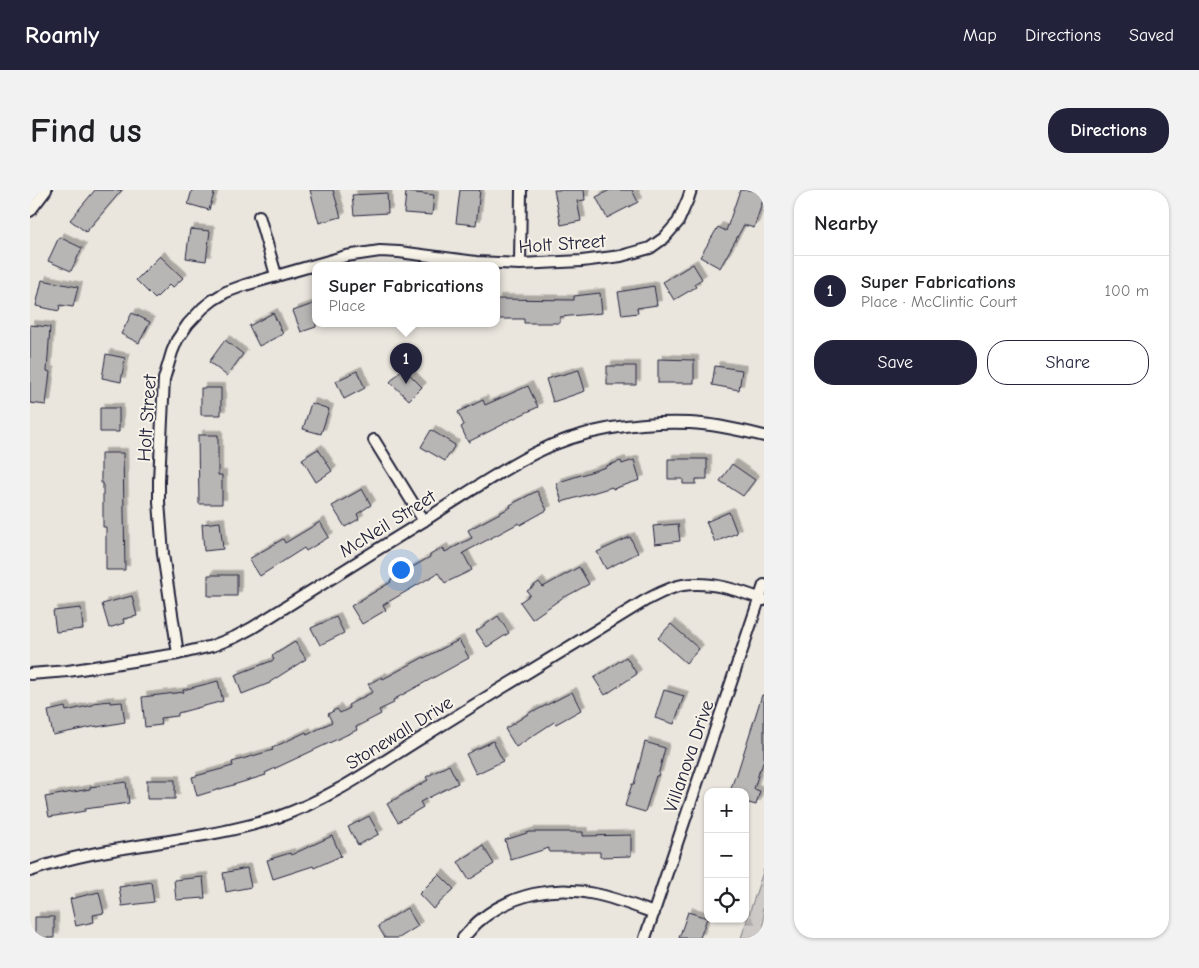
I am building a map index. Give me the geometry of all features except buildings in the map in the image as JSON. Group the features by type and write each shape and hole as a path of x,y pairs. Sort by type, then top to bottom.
{"street":[{"path":"30,212 46,190"},
{"path":"520,264 521,190"},
{"name":"Holt Street","path":"500,263 582,261 621,256 650,248 664,238 678,222 691,190"},
{"path":"259,216 276,275"},
{"name":"Holt Street","path":"324,262 346,256 380,251 476,262"},
{"name":"Holt Street","path":"178,654 163,554 159,502 164,378 172,352 177,340 188,324 213,300 226,292 245,285 312,265"},
{"name":"McNeil Street","path":"30,674 68,671 178,654 212,646 235,637 465,494 536,452 559,442 594,432 640,423 691,423 738,429 764,436"},
{"path":"374,440 424,521"},
{"name":"Stonewall Drive","path":"30,871 71,858 109,850 226,831 277,817 307,806 372,771 431,732 663,591 682,585 707,584 725,587 762,599"},
{"name":"Villanova Drive","path":"645,938 762,599 764,585"},
{"path":"462,938 500,906 538,893 565,890 595,894 654,913"}],"green space":[{"path":"764,869 764,938 741,938 746,923 749,923 749,914"}],"place":[{"name":"Super Fabrications","path":"406,384"}]}
